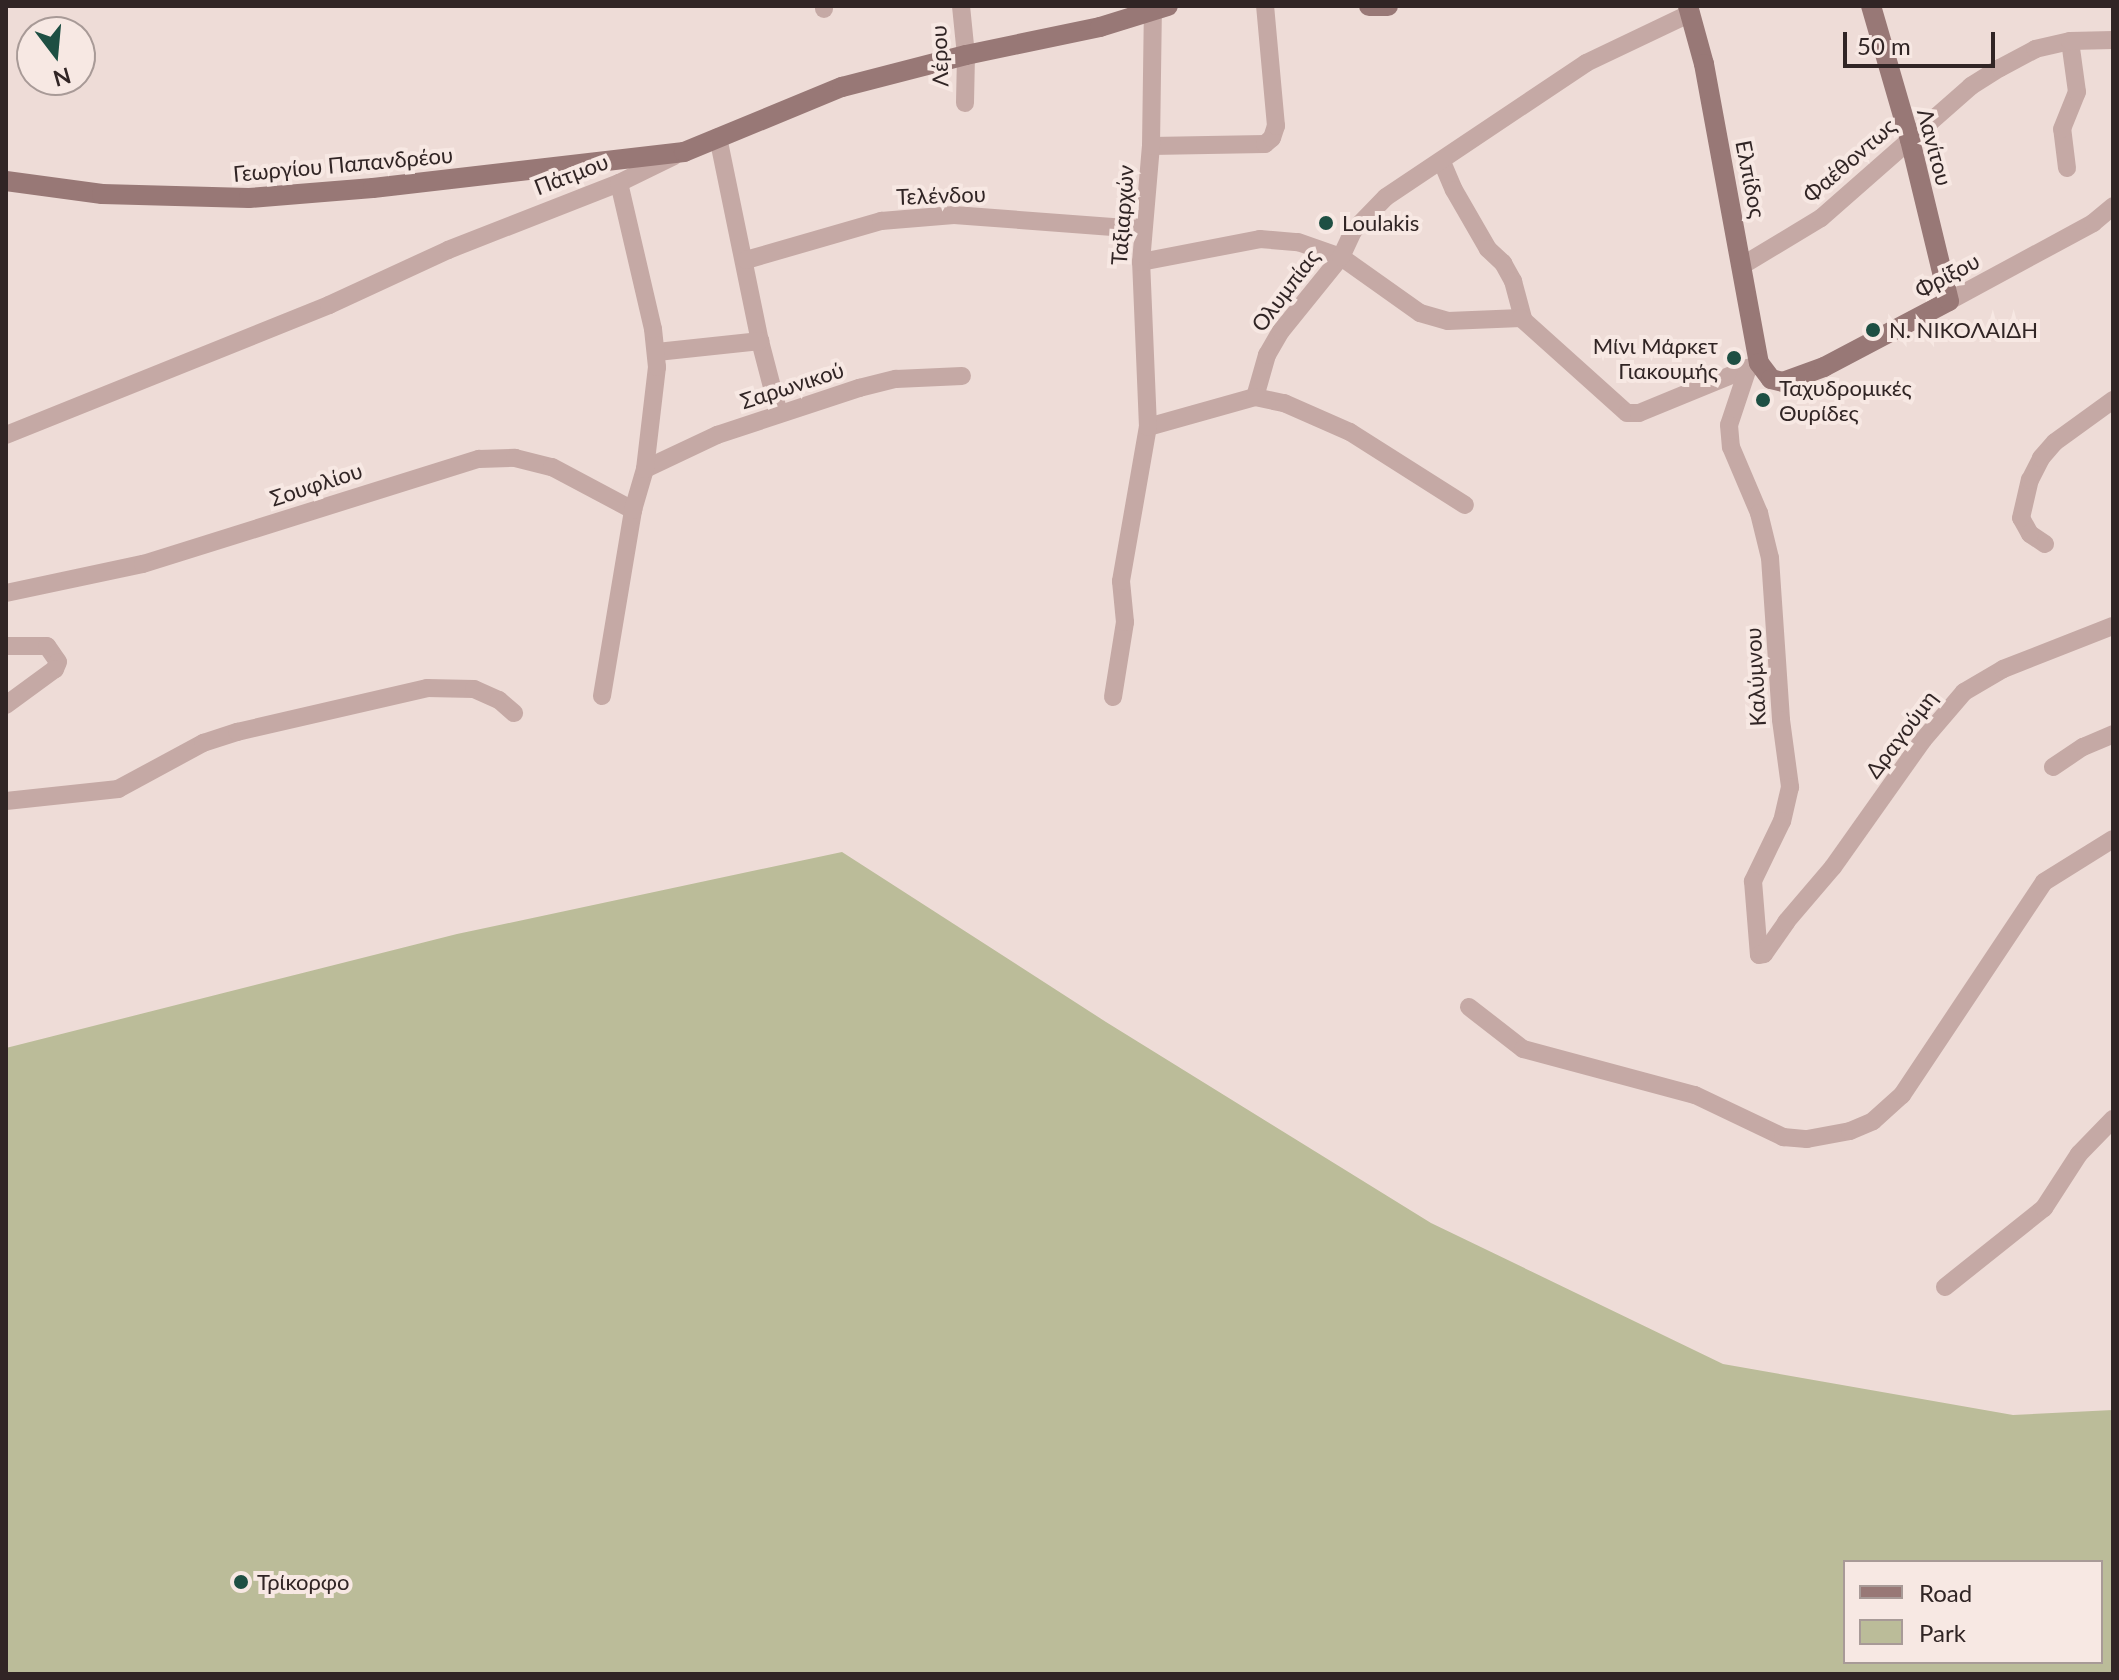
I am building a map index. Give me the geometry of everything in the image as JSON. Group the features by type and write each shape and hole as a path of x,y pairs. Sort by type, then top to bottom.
{"street":[{"name":"Λέρου","path":"961,6 966,55 965,103"},
{"path":"1151,146 1265,144 1272,138 1276,126 1265,6"},
{"path":"1369,6 1388,6"},
{"name":"Λανίτου","path":"1871,6 1910,140 1949,301"},
{"name":"Πάτμου","path":"6,435 329,305 520,219 619,183 718,137 842,87 966,55 1100,27 1158,8"},
{"name":"Ταξιαρχών","path":"1113,697 1125,622 1121,581 1148,427 1141,262 1158,8"},
{"name":"Ολυμπίας","path":"1255,397 1267,355 1281,331 1341,257 1353,231 1386,197 1586,63 1689,9"},
{"name":"Ελπίδος","path":"1689,9 1743,265 1753,366"},
{"name":"Φαέθοντως","path":"1743,265 1821,218 1971,86 2000,68 2035,49 2070,41 2113,40"},
{"path":"2067,168 2062,129 2077,92 2070,41"},
{"path":"718,137 746,260 760,341 779,414"},
{"name":"Γεωργίου Παπανδρέου","path":"6,181 102,194 249,198 341,191 684,152"},
{"path":"1442,162 1454,190 1488,249 1503,263 1513,281 1523,319"},
{"path":"602,696 633,510 645,469 657,352 619,183"},
{"name":"Φρίξου","path":"1753,366 1771,379 1796,380 2093,223 2113,206"},
{"name":"Τελένδου","path":"746,260 881,221 954,215 1051,219 1142,229"},
{"path":"1141,262 1260,239 1298,242 1341,257 1420,313 1448,321 1509,316 1523,319 1616,407 1627,413 1639,413 1753,366"},
{"path":"657,352 760,341"},
{"name":"Καλύμνου","path":"1753,366 1729,425 1730,436 1759,513 1770,558 1781,720 1790,787 1782,821 1753,881 1759,955 1778,935"},
{"name":"Σαρωνικού","path":"645,469 691,446 779,414 896,379 962,376"},
{"path":"1148,427 1255,397 1284,403 1350,432 1465,505"},
{"path":"2045,544 2030,534 2021,518 2030,480 2041,458 2055,442 2113,400"},
{"name":"Σουφλίου","path":"6,593 143,564 479,459 515,458 552,467 633,510"},
{"name":"Δραγούμη","path":"1778,935 1841,858 1923,740 1964,692 2003,669 2113,626"},
{"path":"6,646 47,646 58,662 55,669 6,705"},
{"path":"6,801 118,789 203,743 237,732 427,688 474,689 499,700 514,713"},
{"path":"2053,767 2083,747 2113,734"},
{"path":"1469,1007 1523,1049 1695,1095 1770,1132 1807,1139 1850,1131 1873,1121 1902,1095 2044,882 2113,839"},
{"path":"1945,1287 2044,1208 2079,1154 2113,1119"}],"green space":[{"path":"842,852 1106,1022 1431,1223 1723,1364 2013,1415 2113,1410 2113,1674 6,1674 6,1048 457,934"}],"place":[{"name":"Loulakis","path":"1326,223"},
{"name":"Ν. ΝΙΚΟΛΑΙΔΗ","path":"1873,330"},
{"name":"Μίνι Μάρκετ Γιακουμής","path":"1734,358"},
{"name":"Ταχυδρομικές Θυρίδες","path":"1763,400"},
{"name":"Τρίκορφο","path":"241,1582"}]}
